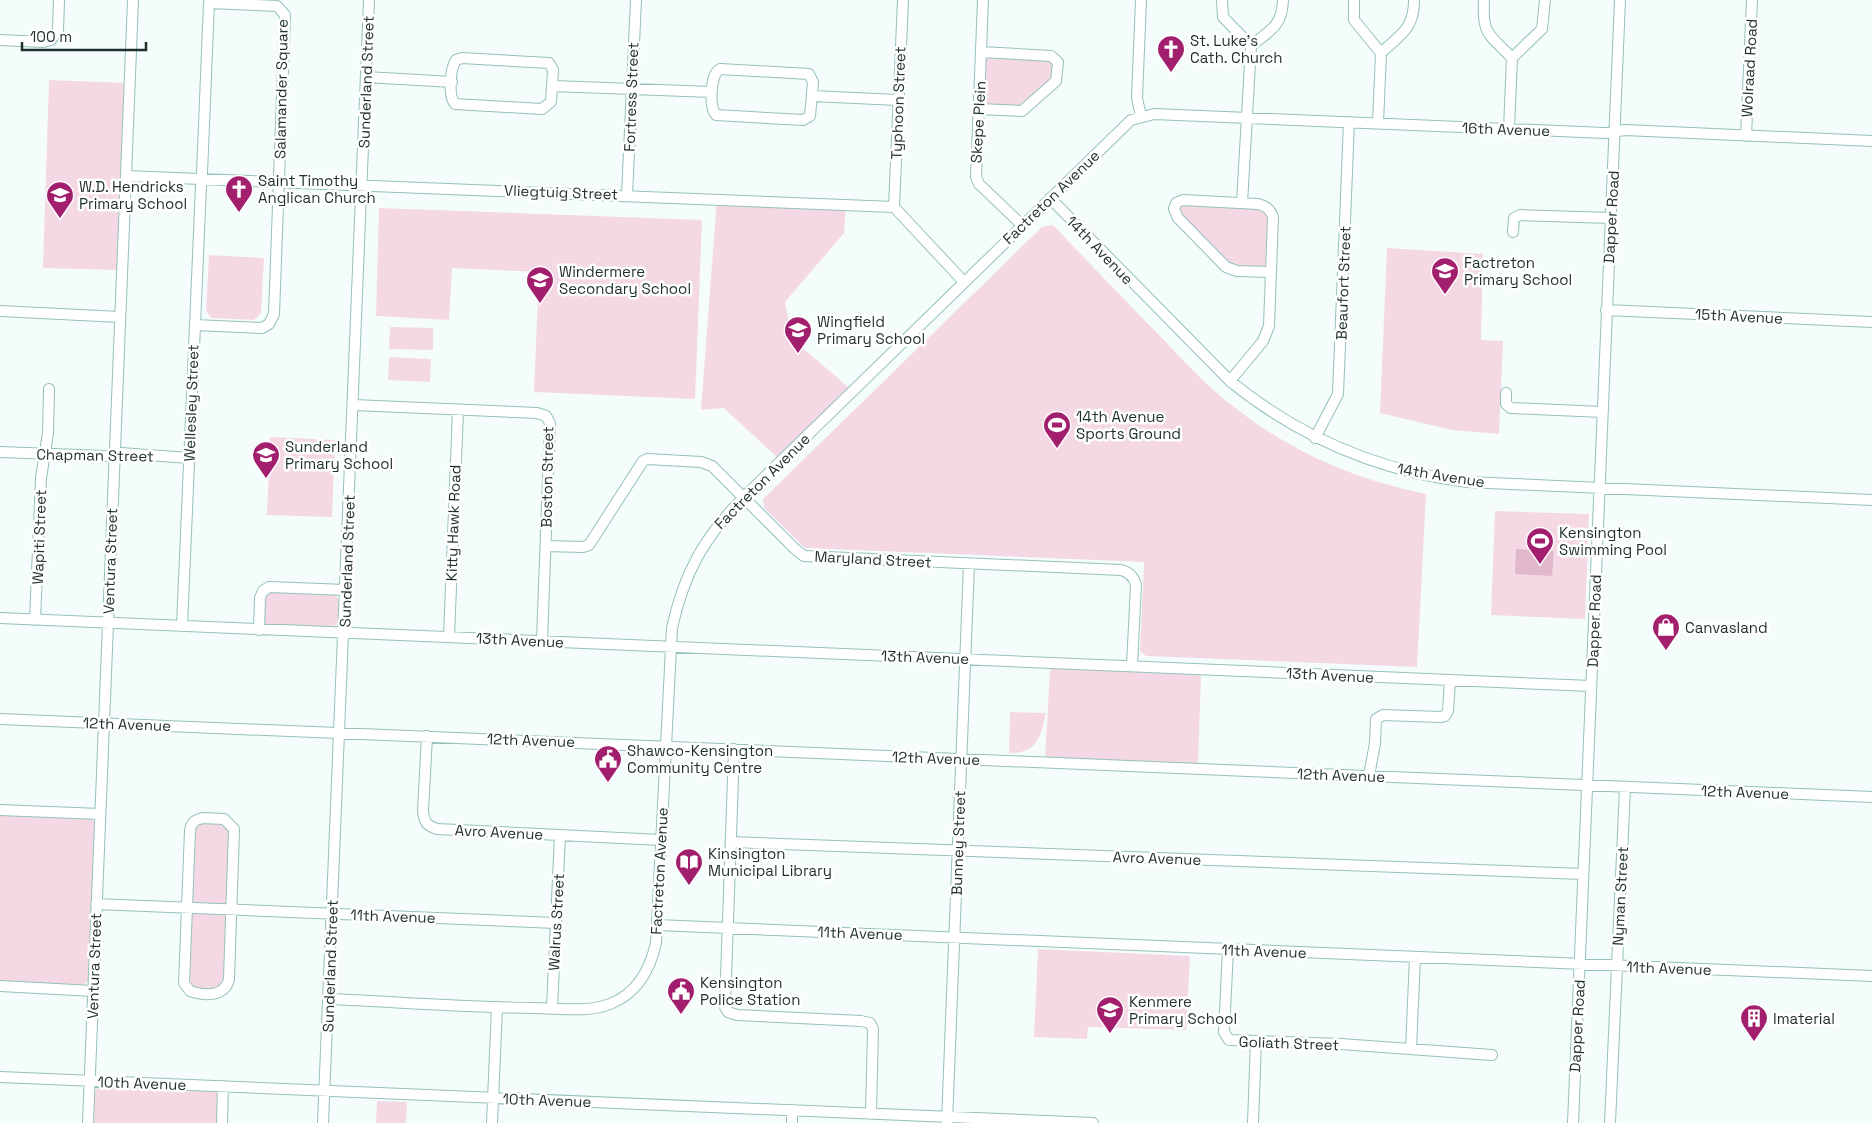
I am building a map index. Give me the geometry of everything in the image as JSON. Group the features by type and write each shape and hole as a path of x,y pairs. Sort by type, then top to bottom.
{"street":[{"path":"0,40 43,42 51,40 58,30 59,0"},
{"name":"Ventura Street","path":"88,1123 133,0"},
{"name":"Sunderland Street","path":"324,1123 370,0"},
{"name":"Fortress Street","path":"627,195 636,0"},
{"name":"Typhoon Street","path":"894,207 903,0"},
{"name":"Skepe Plein","path":"983,0 976,180 1022,225"},
{"path":"1141,0 1136,98 1141,116"},
{"path":"1222,0 1223,17 1251,46"},
{"path":"1242,203 1251,46 1278,23 1282,17 1283,0"},
{"path":"1354,0 1354,20 1381,53 1378,123"},
{"path":"1381,53 1411,23 1414,16 1414,0"},
{"path":"1484,0 1483,19 1486,31 1512,58"},
{"path":"1509,129 1512,58 1542,29 1545,0"},
{"name":"Dapper Road","path":"1573,1123 1620,0"},
{"name":"Wolraad Road","path":"1746,136 1752,0"},
{"name":"Salamander Square","path":"201,180 209,1 271,5 282,9 285,15 279,183"},
{"path":"978,109 1022,111 1054,83 1058,75 1058,62 1051,56 981,52"},
{"path":"462,58 547,62 552,68 551,102 542,108 458,105 452,98 452,82 453,64 456,60 462,58"},
{"path":"720,69 809,74 813,79 812,96 811,113 805,119 729,116 714,113 712,107 713,75 720,69"},
{"path":"366,77 452,82"},
{"path":"552,86 712,92"},
{"path":"812,96 898,100"},
{"name":"16th Avenue","path":"1141,116 1154,114 1509,129 1872,141"},
{"name":"Factreton Avenue","path":"329,999 497,1007 596,1008 610,1004 631,991 641,980 653,956 657,925 670,646 675,613 691,568 707,538 744,497 1022,225 1125,125 1141,116"},
{"name":"Beaufort Street","path":"1315,438 1338,394 1349,122"},
{"name":"Vliegtuig Street","path":"126,176 894,207"},
{"name":"Wellesley Street","path":"182,626 201,180"},
{"path":"195,325 262,328 270,324 274,314 279,183"},
{"name":"14th Avenue","path":"1050,198 1230,381 1259,405 1315,438 1369,461 1430,477 1476,482 1872,500"},
{"path":"1230,381 1264,341 1268,326 1270,272 1271,211 1264,205 1242,203 1183,200 1176,203 1174,210 1178,218 1226,267 1231,270 1270,272"},
{"path":"894,207 964,282"},
{"path":"1513,232 1514,218 1520,215 1611,218"},
{"name":"15th Avenue","path":"1606,310 1872,322"},
{"path":"0,311 120,317"},
{"name":"Wapiti Street","path":"35,620 44,454 48,433 49,389"},
{"path":"1506,393 1506,404 1511,408 1602,412"},
{"name":"Boston Street","path":"354,405 537,413 546,416 550,424 542,641"},
{"name":"Kitty Hawk Road","path":"449,637 458,410"},
{"name":"Chapman Street","path":"0,452 189,458"},
{"name":"Maryland Street","path":"546,546 583,548 589,545 638,466 647,459 707,463 804,556 1121,570 1128,572 1136,585 1132,665"},
{"name":"Bunney Street","path":"947,1120 970,564"},
{"path":"259,630 260,598 263,591 269,587 346,590"},
{"name":"13th Avenue","path":"0,618 1591,686"},
{"path":"1369,776 1376,744 1376,719 1383,715 1440,718 1445,716 1448,712 1450,680"},
{"name":"12th Avenue","path":"0,719 665,745 734,750 1872,797"},
{"name":"Avro Avenue","path":"427,736 423,811 425,822 430,827 437,829 661,840"},
{"path":"734,750 725,1004 728,1012 738,1015 862,1021 873,1026 871,1114"},
{"name":"Nyman Street","path":"1610,1123 1625,788"},
{"path":"0,810 100,814"},
{"path":"216,818 228,820 234,829 231,909 228,983 221,992 206,994 190,991 184,983 186,907 191,824 196,819 216,818"},
{"name":"Walrus Street","path":"552,1008 560,835"},
{"name":"Avro Avenue","path":"731,842 1583,874"},
{"name":"11th Avenue","path":"96,904 556,923"},
{"name":"11th Avenue","path":"657,925 1872,976"},
{"name":"Goliath Street","path":"1228,949 1224,1035 1232,1041 1411,1049 1492,1055"},
{"path":"1411,1049 1415,957"},
{"path":"0,986 93,991"},
{"path":"492,1123 497,1007"},
{"path":"1253,1123 1256,1041"},
{"name":"10th Avenue","path":"0,1077 792,1110 856,1118 871,1114 947,1120 1093,1123"},
{"path":"222,1123 223,1086"},
{"path":"792,1110 792,1123"}],"shaded area":[{"path":"989,57 1048,59 1054,62 1055,75 1024,107 984,105 985,60"},
{"name":"W.D. Hendricks Primary School","path":"49,80 126,83 118,270 43,268"},
{"path":"717,199 846,204 844,233 785,302 793,340 853,391 781,461 724,408 701,410"},
{"path":"1183,204 1258,207 1268,213 1266,266 1263,268 1231,268 1179,216 1178,208"},
{"name":"Windermere Secondary School","path":"379,208 702,220 695,399 534,392 539,272 452,268 449,320 376,316"},
{"name":"14th Avenue Sports Ground","path":"1053,225 1196,374 1227,402 1259,425 1303,452 1351,473 1426,494 1417,667 1146,656 1140,651 1144,562 805,548 764,508 763,499 1042,227"},
{"name":"Factreton Primary School","path":"1387,248 1483,254 1481,340 1503,341 1499,434 1452,430 1380,413"},
{"path":"209,255 264,258 261,313 254,320 211,318 206,310"},
{"path":"390,327 433,328 433,350 389,349"},
{"path":"389,357 431,359 430,382 388,380"},
{"path":"270,437 335,440 332,517 267,515"},
{"name":"Kensington Swimming Pool","path":"1495,511 1589,514 1585,619 1491,615"},
{"path":"1516,549 1554,551 1552,576 1515,574"},
{"path":"270,591 334,593 340,601 339,621 334,627 264,625 263,599"},
{"path":"1050,668 1201,675 1198,766 1045,759"},
{"path":"1010,712 1046,713 1036,742 1032,747 1018,753 1009,753"},
{"path":"0,813 92,819 96,823 89,980 83,985 0,982"},
{"path":"196,819 230,823 228,983 206,994 184,983 186,907"},
{"path":"1038,949 1190,956 1186,1030 1088,1027 1087,1039 1034,1037"},
{"path":"104,1085 209,1089 217,1093 220,1102 219,1123 92,1123 93,1095 97,1088"},
{"path":"377,1101 407,1102 406,1123 376,1123"}],"place":[{"name":"St. Luke's Cath. Church","path":"1171,73"},
{"name":"Saint Timothy Anglican Church","path":"239,213"},
{"name":"W.D. Hendricks Primary School","path":"60,219"},
{"name":"Factreton Primary School","path":"1445,295"},
{"name":"Windermere Secondary School","path":"540,304"},
{"name":"Wingfield Primary School","path":"798,354"},
{"name":"14th Avenue Sports Ground","path":"1057,449"},
{"name":"Sunderland Primary School","path":"266,479"},
{"name":"Kensington Swimming Pool","path":"1540,565"},
{"name":"Canvasland","path":"1666,651"},
{"name":"Shawco-Kensington Community Centre","path":"608,783"},
{"name":"Kinsington Municipal Library","path":"689,886"},
{"name":"Kensington Police Station","path":"681,1015"},
{"name":"Kenmere Primary School","path":"1110,1034"},
{"name":"Imaterial","path":"1754,1042"}]}
